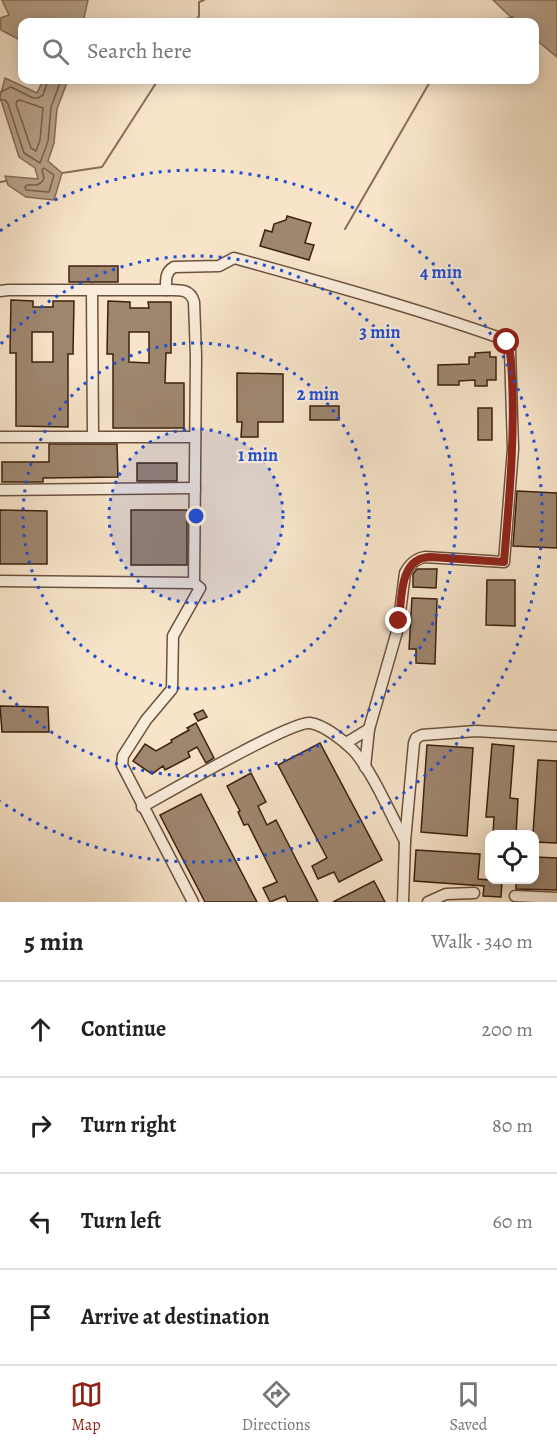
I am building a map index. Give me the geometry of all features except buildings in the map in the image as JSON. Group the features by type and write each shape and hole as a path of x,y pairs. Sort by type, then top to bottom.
{"lane":[{"path":"166,290 166,275 174,267 219,266 234,258 417,310 503,339 508,345 513,449 504,562 425,557 415,561 408,568 405,573 398,628 369,729 366,767"},
{"path":"92,290 93,437"},
{"path":"0,291 166,290 188,292 194,300 196,356 194,583"},
{"path":"0,437 195,437"},
{"path":"0,490 195,488"},
{"path":"0,581 194,583 200,588 173,636 172,689 146,720 122,761 123,770 193,902"},
{"path":"142,807 299,725 309,723 318,725 346,743 366,767 405,841"},
{"path":"346,743 369,729"},
{"path":"403,902 405,841 414,743 418,736 476,732 557,736"},
{"path":"428,902 446,894 474,893"},
{"path":"515,896 557,898"}],"water":[{"path":"2,0 88,0 84,18 18,18 18,39 1,30 0,18 9,15"},
{"path":"493,0 557,0 557,57 539,42 539,18 512,18"},
{"path":"5,78 37,93 41,84 66,84 57,109 54,143 48,161 62,173 54,200 26,197 8,185 5,176 38,179 35,168 19,157 0,97"}],"waterway":[{"path":"198,18 199,2 204,0"},
{"path":"62,173 102,167 155,84"},
{"path":"345,229 429,84"},
{"path":"0,182 6,181"}],"route":[{"path":"399,621 405,573 411,564 420,558 504,562 513,449 510,350 507,342"}]}
